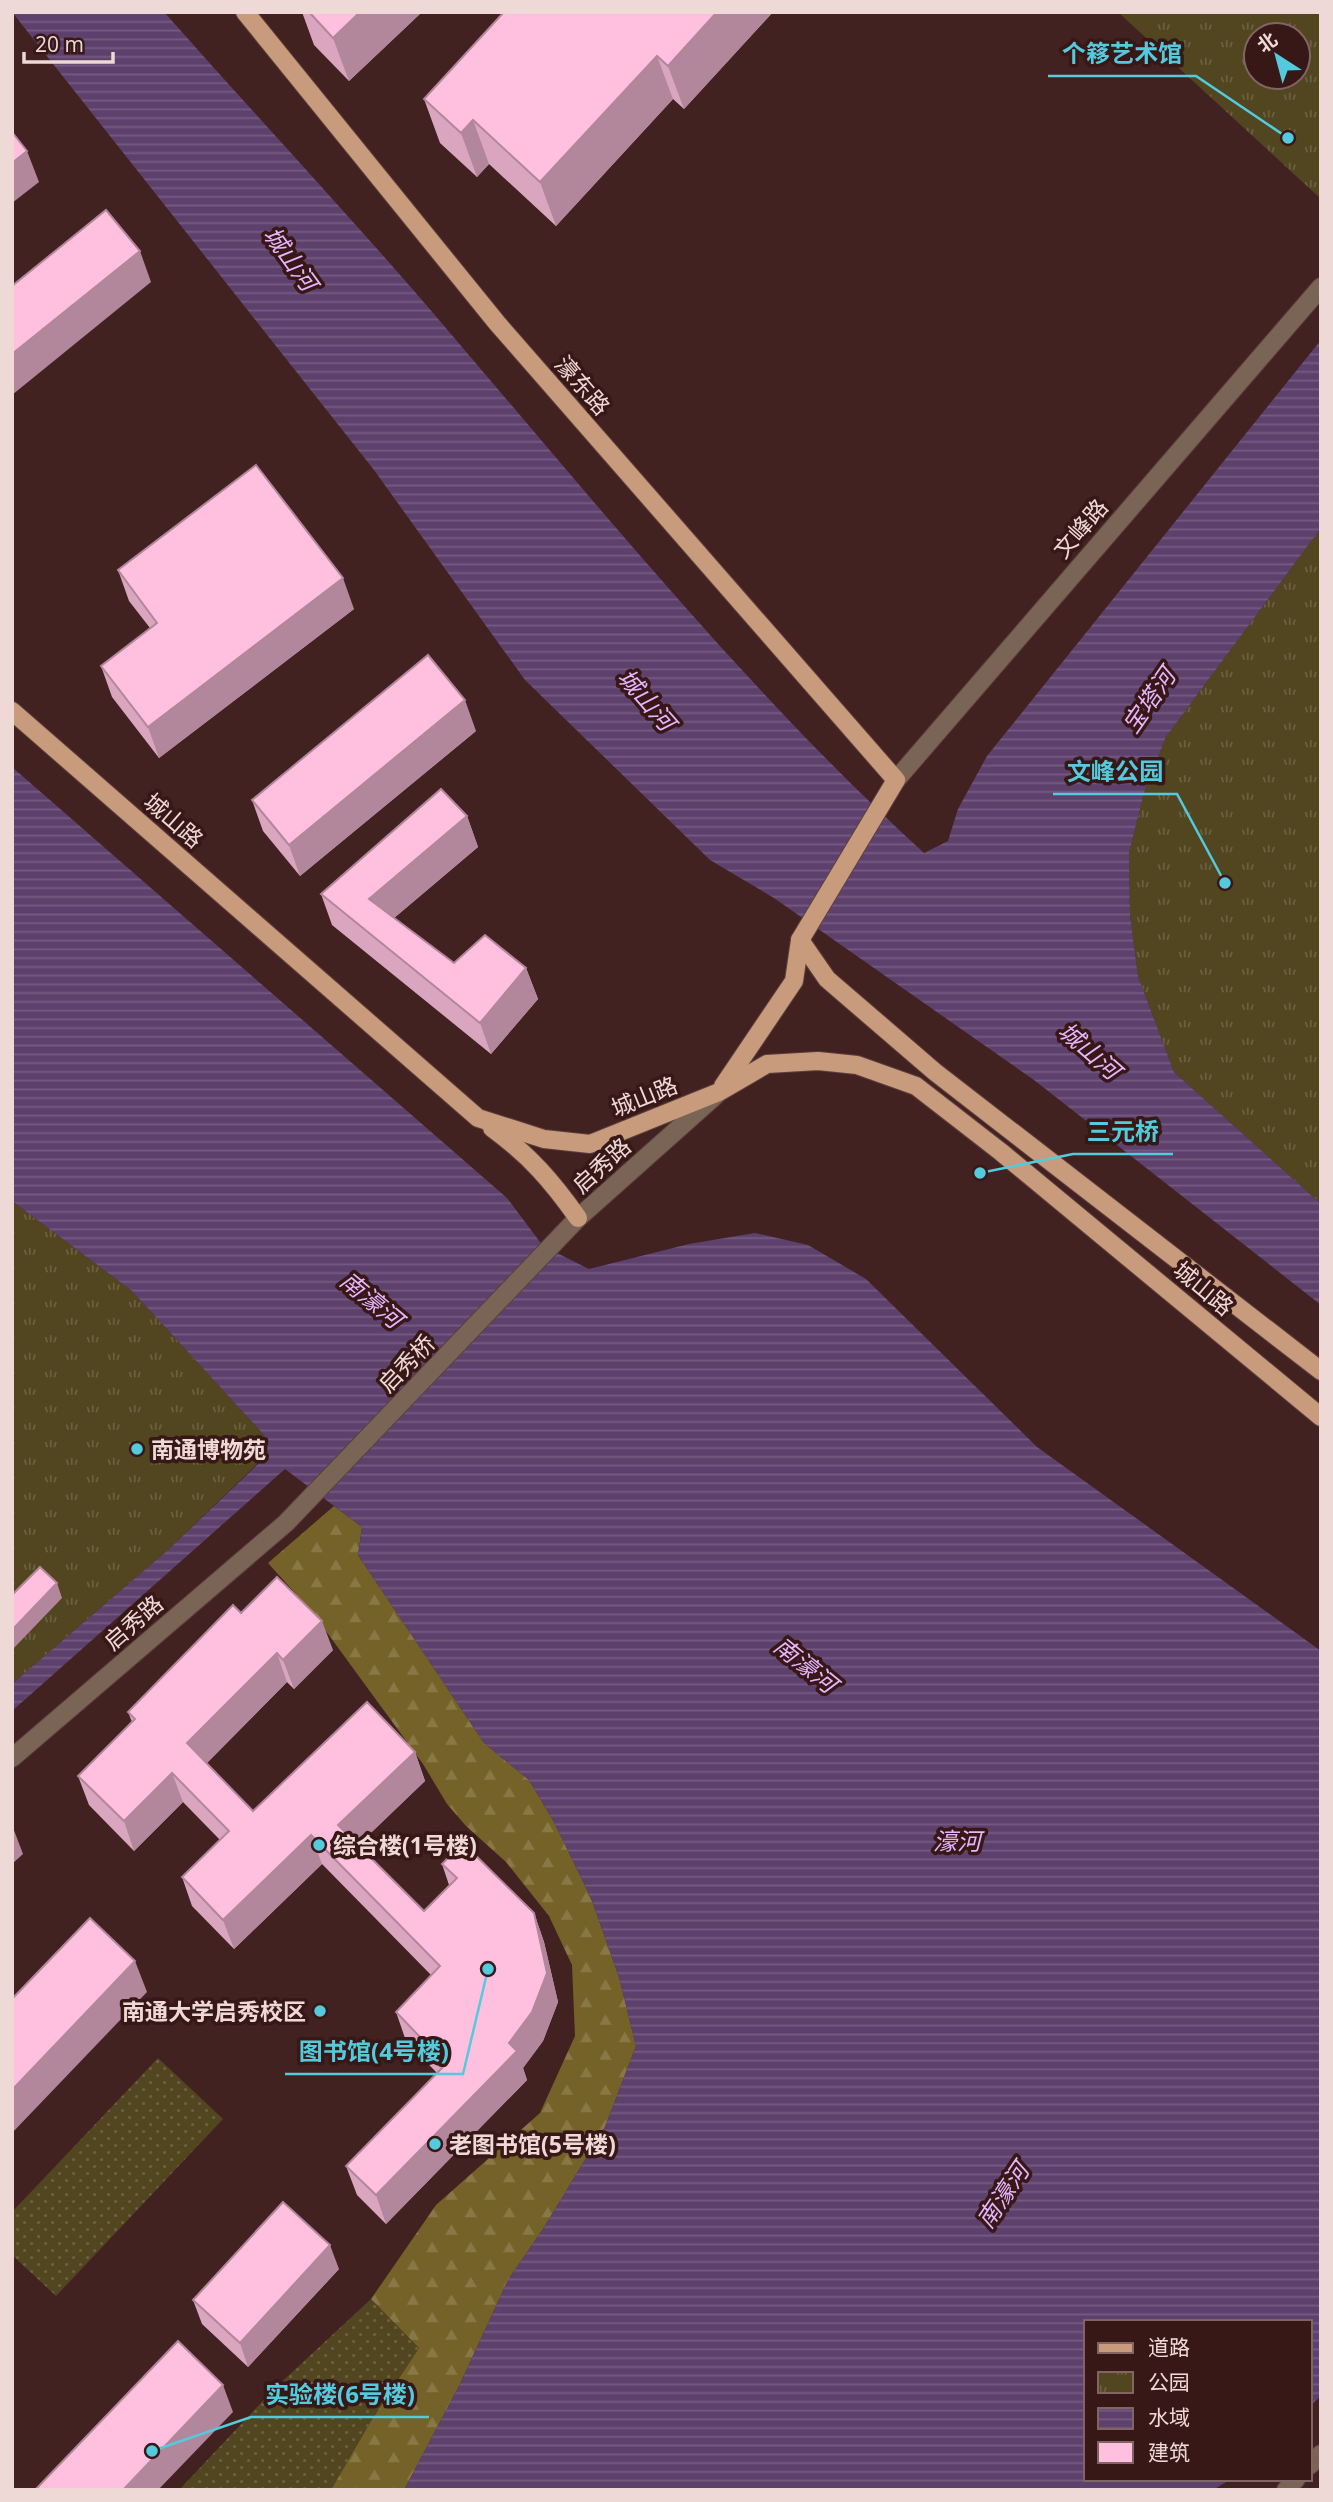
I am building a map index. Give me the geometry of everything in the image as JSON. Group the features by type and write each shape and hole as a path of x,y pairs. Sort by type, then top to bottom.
{"main road":[{"name":"濠东路","path":"245,12 497,323 896,779"},
{"name":"城山路","path":"12,710 478,1118 544,1139 590,1144 719,1092 767,1064 818,1061 858,1065 916,1086 1321,1417"},
{"name":"文峰路","path":"804,934 896,779"},
{"name":"城山路","path":"804,934 827,979 935,1072 1321,1371"},
{"path":"719,1092 794,981 804,934"},
{"path":"478,1118 526,1152 547,1174 579,1218"}],"street":[{"name":"文峰路","path":"896,779 1321,287"},
{"name":"启秀路","path":"561,1237 719,1092"},
{"name":"启秀桥","path":"286,1523 561,1237"},
{"name":"启秀路","path":"12,1758 286,1523"}],"green space":[{"path":"1118,12 1321,12 1321,199"},
{"path":"1321,528 1321,1204 1174,1072 1138,976 1130,914 1129,853 1144,793 1166,737"},
{"name":"南通博物苑","path":"12,1201 132,1291 264,1435 258,1463 169,1549 12,1684"},
{"path":"334,1506 362,1527 358,1555 484,1743 529,1780 554,1822 591,1898 619,1977 636,2046 605,2127 543,2229 508,2280 460,2384 404,2490 331,2490 371,2421 419,2348 371,2299 436,2205 540,2113 575,2036 572,1965 549,1916 506,1862 466,1826 447,1804 423,1764 312,1612 268,1563"},
{"path":"158,2058 223,2119 56,2296 12,2255 12,2212"},
{"path":"371,2299 419,2348 371,2421 331,2490 179,2490 274,2389"}],"water":[{"path":"12,12 164,12 411,287 736,664 859,792 924,853 948,841 958,809 987,756 1321,340 1321,528 1166,737 1144,793 1129,853 1130,914 1138,976 1174,1072 1321,1204 1321,1305 1034,1080 774,898 710,860 525,680 374,470"},
{"name":"濠河","path":"12,767 507,1198 543,1246 589,1269 689,1244 755,1233 808,1245 866,1279 1037,1447 1321,1651 1321,2396 1312,2404 1312,2320 1084,2320 1084,2481 1228,2481 1213,2490 404,2490 460,2384 508,2280 543,2229 605,2127 636,2046 619,1977 591,1898 554,1822 529,1780 484,1743 358,1555 362,1527 285,1469 12,1711 12,1684 169,1549 258,1464 264,1435 132,1291 12,1201"}],"building":[{"path":"309,12 360,12 333,38"},
{"path":"504,12 717,12 668,66 657,56 540,182 473,120 461,133 424,99"},
{"path":"12,132 27,151 12,163"},
{"path":"106,210 140,251 12,354 12,286"},
{"path":"256,465 343,578 148,727 101,666 157,623 118,570"},
{"path":"428,655 465,700 289,845 252,800"},
{"path":"441,789 467,816 369,899 454,963 485,935 526,968 480,1023 321,894"},
{"path":"40,1567 57,1583 12,1630 12,1595"},
{"path":"277,1577 322,1621 283,1660 277,1653 187,1743 253,1811 367,1702 415,1752 338,1825 424,1911 457,1878 442,1864 463,1843 534,1913 547,1973 532,2012 509,2043 517,2051 376,2195 346,2166 446,2064 396,2012 440,1966 311,1835 223,1920 182,1877 229,1831 172,1773 124,1821 78,1776 135,1719 128,1712 233,1605 241,1613"},
{"path":"90,1918 135,1961 12,2090 12,1999"},
{"path":"283,2202 330,2245 240,2343 193,2300"},
{"path":"178,2341 223,2385 123,2490 35,2490"}],"place":[{"name":"个簃艺术馆","path":"1288,138"},
{"name":"文峰公园","path":"1225,883"},
{"name":"三元桥","path":"980,1173"},
{"name":"南通博物苑","path":"137,1449"},
{"name":"综合楼(1号楼)","path":"319,1845"},
{"name":"图书馆(4号楼)","path":"488,1969"},
{"name":"南通大学启秀校区","path":"320,2011"},
{"name":"老图书馆(5号楼)","path":"435,2144"},
{"name":"实验楼(6号楼)","path":"152,2451"}],"water label":[{"name":"城山河","path":"291,258"},
{"name":"城山河","path":"647,699"},
{"name":"宝塔河","path":"1148,700"},
{"name":"城山河","path":"1090,1050"},
{"name":"南濠河","path":"372,1299"},
{"name":"南濠河","path":"806,1664"},
{"name":"南濠河","path":"1002,2195"}]}
